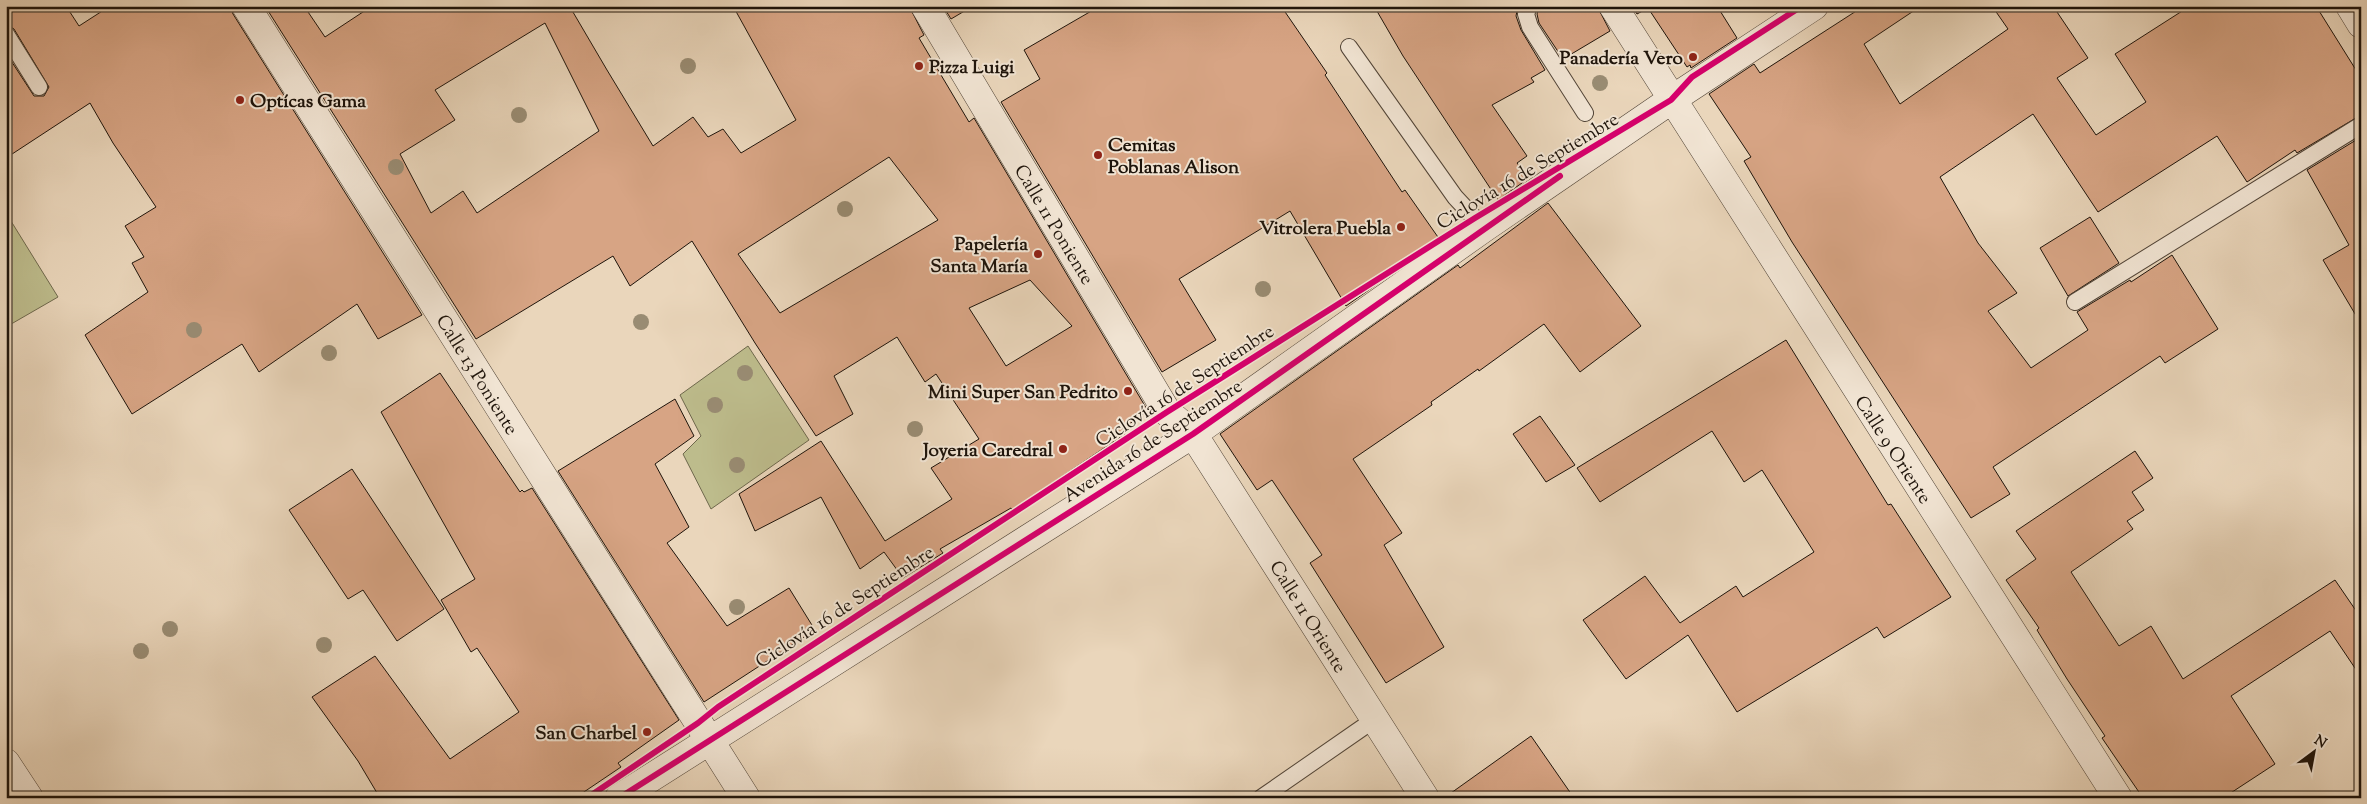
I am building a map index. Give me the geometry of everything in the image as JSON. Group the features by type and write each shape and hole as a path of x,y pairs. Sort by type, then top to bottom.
{"street":[{"name":"Calle 13 Poniente","path":"246,6 746,798"},
{"name":"Calle 11 Poniente","path":"925,6 1167,412 1193,434"},
{"name":"Calle 9 Oriente","path":"1613,6 1671,100 2118,798"},
{"name":"Avenida 16 de Septiembre","path":"619,798 1193,434 1484,228 1671,100 1814,6"},
{"path":"2350,6 2361,24"},
{"name":"Calle 11 Oriente","path":"1193,434 1425,798"},
{"path":"6,763 29,798"}],"lane":[{"path":"1529,6 1526,14 1530,27 1586,113"},
{"path":"6,34 39,87"},
{"path":"1349,47 1456,197 1484,228"},
{"path":"2075,302 2361,125"},
{"path":"1260,798 1375,719"}],"shaded area":[{"path":"6,213 58,297 6,327"},
{"path":"748,346 809,440 711,509 683,454 701,436 680,395"}],"building":[{"path":"6,6 66,6 79,26 110,6 230,6 233,14 422,315 378,339 357,304 259,372 242,344 132,414 85,335 148,292 132,263 144,257 125,226 156,207 113,143 90,103 6,158 6,53 34,96 44,96 49,87 14,29 6,24"},
{"path":"265,6 304,6 325,37 372,6 572,6 570,7 653,146 693,117 708,137 723,129 741,153 796,120 733,6 909,6 924,35 919,38 969,122 974,118 1148,411 1122,429 1125,434 1012,510 1011,508 940,549 943,553 903,578 884,552 860,569 821,497 755,531 739,494 821,441 885,541 952,499 931,468 979,439 936,374 925,382 897,337 834,376 853,414 816,436 755,343 692,241 630,286 613,256 476,339","holes":["545,23 599,131 477,213 463,191 431,213 400,154 455,120 435,90","889,157 938,220 780,313 738,254","1030,280 1072,326 1006,366 969,308"]},
{"path":"943,6 973,6 951,19"},
{"path":"1100,6 1281,6 1327,73 1325,75 1402,192 1405,190 1440,240 1346,306 1290,211 1179,279 1216,340 1162,372 1001,102 1040,79 1024,50"},
{"path":"1374,6 1518,6 1516,16 1521,30 1545,70 1531,78 1534,82 1492,105 1527,156 1517,163 1529,178 1498,200 1403,56"},
{"path":"1539,6 1597,6 1610,31 1563,59 1539,23 1537,14"},
{"path":"1632,6 1717,6 1737,38 1691,68 1690,65 1687,67 1648,8 1637,14"},
{"path":"1864,6 1921,6 1864,44 1900,104 2008,29 1992,6 2053,6 2088,58 2057,78 2096,135 2146,102 2115,54 2190,6 2316,6 2361,78 2361,115 2297,153 2295,150 2247,182 2217,136 2098,212 2033,114 1940,177 1978,243 2017,293 1988,311 2031,368 2088,330 2077,312 2130,280 2131,282 2172,255 2218,329 2165,363 2160,356 1993,467 2010,494 1971,518 1792,242 1744,161 1751,157 1709,94 1754,64 1760,73"},
{"path":"2361,137 2361,324 2323,260 2349,245 2307,170"},
{"path":"1548,203 1641,326 1580,372 1544,324 1479,371 1478,369 1431,402 1432,405 1353,459 1402,533 1384,545 1444,647 1386,683 1310,563 1322,555 1272,480 1257,490 1220,434 1458,265 1460,268"},
{"path":"2090,217 2119,263 2068,296 2040,248"},
{"path":"1786,340 1888,505 1891,504 1951,597 1884,638 1877,627 1737,712 1688,635 1626,679 1583,620 1645,576 1680,623 1736,586 1743,597 1814,552 1762,470 1744,482 1712,431 1600,502 1577,468"},
{"path":"440,373 520,492 532,488 679,720 618,763 621,767 575,798 380,798 358,761 312,697 375,656 450,759 519,712 477,648 471,652 441,600 475,579 381,412"},
{"path":"675,399 694,436 655,464 689,527 667,543 727,626 789,588 815,630 704,702 558,471"},
{"path":"1540,416 1575,465 1546,482 1513,434"},
{"path":"2135,451 2153,478 2132,492 2144,510 2127,521 2133,529 2071,572 2119,646 2151,626 2183,679 2335,580 2361,618 2361,677 2330,631 2231,696 2275,764 2223,798 2143,798 2102,738 2105,736 2037,630 2039,628 2006,580 2036,559 2016,531"},
{"path":"352,469 444,609 397,641 363,590 348,599 289,510"},
{"path":"1531,736 1574,798 1444,798"}],"cycle path":[{"name":"Ciclovía 16 de Septiembre","path":"587,798 698,723 718,707 1167,412 1475,218 1671,100 1692,77 1802,6"},
{"path":"619,798 1193,434 1560,176"}],"place":[{"name":"Panadería Vero","path":"1693,57"},
{"name":"Pizza Luigi","path":"919,66"},
{"name":"Optícas Gama","path":"240,100"},
{"name":"Cemitas Poblanas Alison","path":"1098,155"},
{"name":"Vitrolera Puebla","path":"1401,227"},
{"name":"Papelería Santa María","path":"1038,254"},
{"name":"Mini Super San Pedrito","path":"1128,391"},
{"name":"Joyeria Caredral","path":"1063,449"},
{"name":"San Charbel","path":"647,732"}]}
